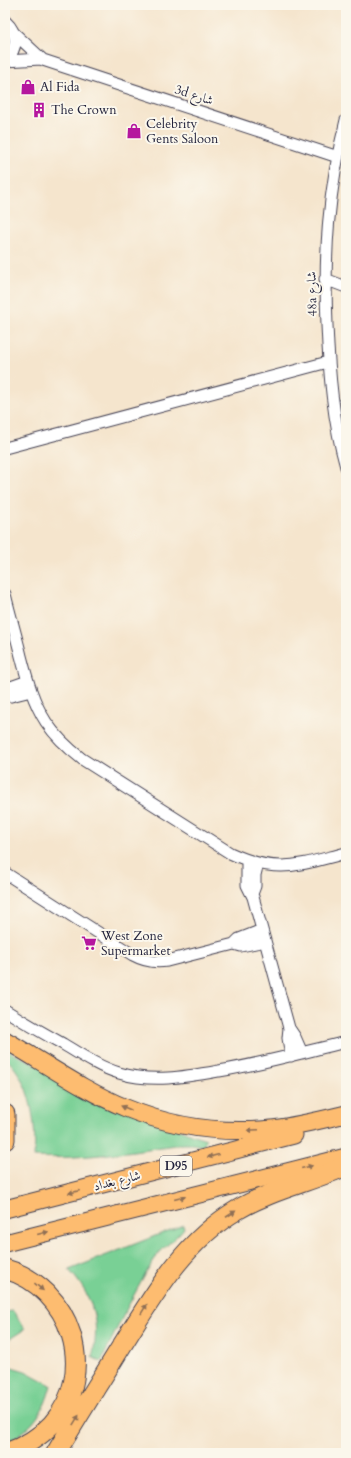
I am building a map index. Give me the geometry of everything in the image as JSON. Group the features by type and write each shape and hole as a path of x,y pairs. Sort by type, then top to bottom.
{"highway":[{"path":"5,1114 5,1140"},
{"path":"56,1453 153,1296 176,1263 190,1248 220,1222 252,1202 276,1192 321,1177 346,1166"},
{"path":"5,1269 17,1273 32,1282 45,1292 56,1304 71,1334 75,1357 75,1369 70,1392 52,1424 29,1442 6,1453"}],"main road":[{"path":"5,1040 110,1101 144,1115 180,1125 217,1130 254,1130 291,1126 346,1114"},
{"name":"شارع بغداد","path":"5,1209 346,1122"},
{"name":"D95","path":"5,1243 346,1157"}],"street":[{"name":"3d شارع","path":"5,21 41,59"},
{"path":"5,61 14,49 16,41 14,32"},
{"name":"3d شارع","path":"5,61 41,59 338,157"},
{"name":"48a شارع","path":"346,120 328,218 325,279 328,362 337,427 346,467"},
{"path":"325,279 346,287"},
{"path":"5,448 328,362"},
{"path":"5,594 29,686 37,707 56,736 73,752 89,764 230,853 252,862 275,866 291,866 305,864 346,853"},
{"path":"5,694 10,696 29,686"},
{"path":"252,862 255,886 252,894 289,1028 288,1038 291,1056"},
{"path":"5,873 147,961 161,962 234,944 239,939 264,935"},
{"path":"5,1010 101,1066 119,1073 156,1079 176,1078 233,1069 346,1042"},
{"path":"289,1028 295,1036 302,1053"}],"green space":[{"path":"5,1050 191,1134 206,1139 203,1146 182,1144 89,1156 52,1158 34,1157 34,1131 30,1104 21,1078 14,1067 5,1058"},
{"path":"183,1225 184,1228 159,1253 148,1270 127,1308 101,1362 92,1357 96,1333 93,1310 84,1290 69,1270"},
{"path":"13,1311 25,1329 5,1342 5,1312"},
{"path":"5,1365 25,1371 51,1385 45,1404 36,1420 23,1432 5,1443"}],"place":[{"name":"Al Fida","path":"28,87"},
{"name":"The Crown","path":"39,110"},
{"name":"Celebrity Gents Saloon","path":"134,131"},
{"name":"West Zone Supermarket","path":"89,943"}]}
